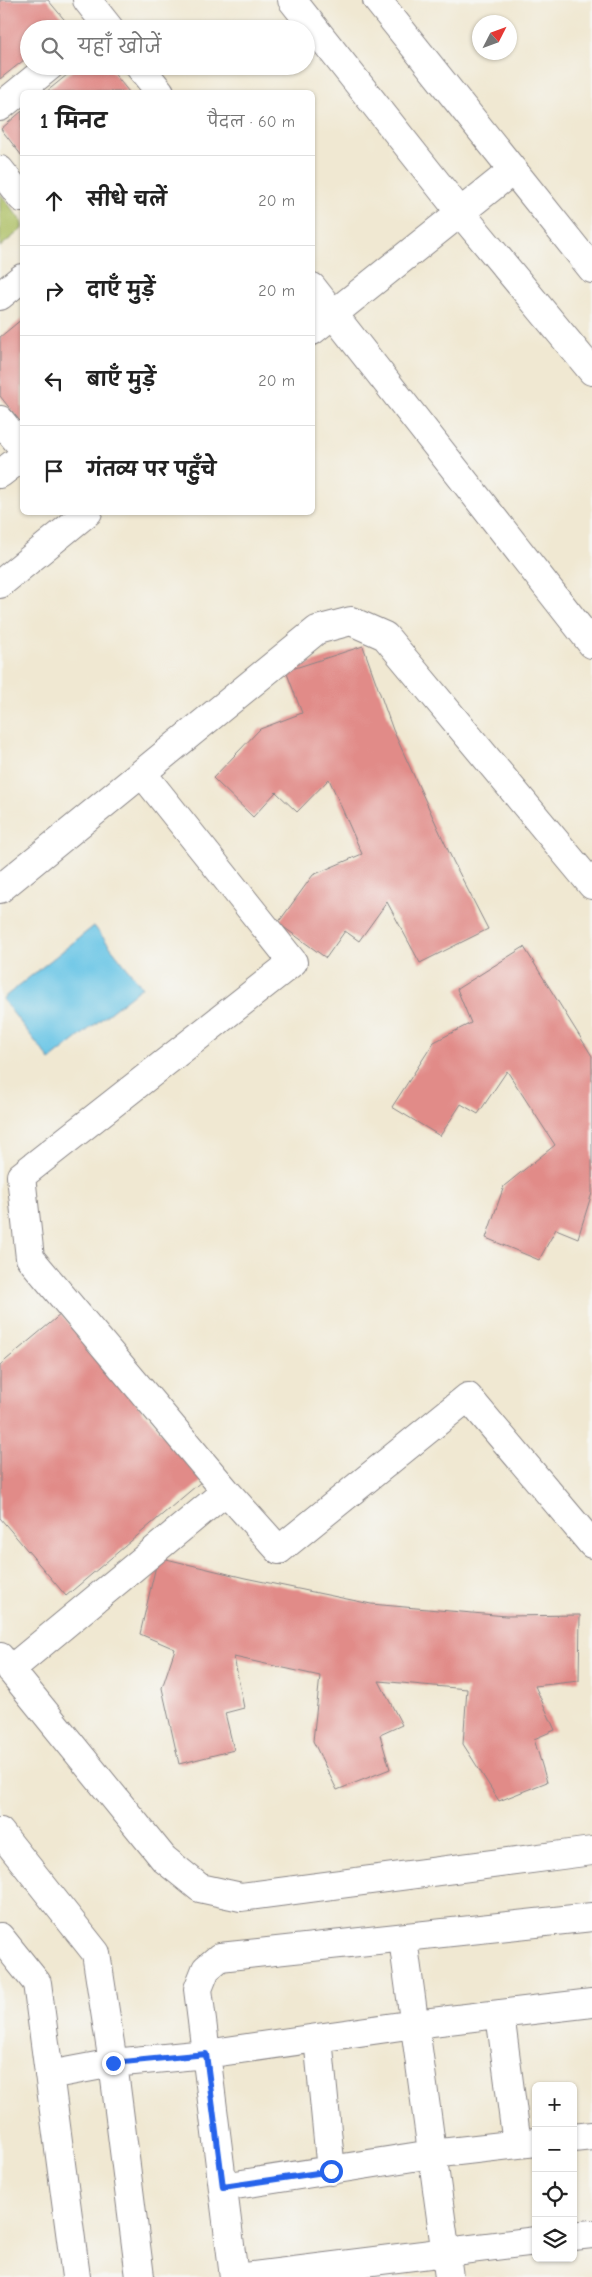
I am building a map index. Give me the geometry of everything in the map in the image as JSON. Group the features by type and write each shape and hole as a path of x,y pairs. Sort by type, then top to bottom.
{"street":[{"path":"87,0 99,20"},
{"path":"292,0 308,20"},
{"path":"377,0 592,269"},
{"path":"315,29 460,212 592,371"},
{"path":"21,90 39,75"},
{"path":"146,75 158,90"},
{"path":"0,107 20,91"},
{"path":"0,170 20,195"},
{"path":"323,322 512,171"},
{"path":"0,296 20,280"},
{"path":"315,296 323,322 592,644"},
{"path":"0,420 20,445"},
{"path":"0,474 20,458"},
{"path":"0,584 84,515"},
{"path":"0,888 318,630 351,621 385,636 592,885"},
{"path":"142,773 293,962 21,1176 30,1258 226,1491 279,1550 468,1397 592,1544"},
{"path":"226,1491 5,1664 164,1859 200,1888 241,1897 592,1851"},
{"path":"0,1832 96,1953 113,2063 140,2277"},
{"path":"234,2277 198,1989 206,1969 220,1957 592,1917"},
{"path":"403,1938 447,2264"},
{"path":"5,1949 36,1984 76,2277"},
{"path":"49,2075 113,2063 206,2054 415,2024 592,2003"},
{"path":"223,2187 432,2154 526,2143 500,2014"},
{"path":"318,2038 331,2171"},
{"path":"577,2138 592,2136"},
{"path":"577,2236 592,2234"},
{"path":"244,2277 447,2264 532,2242"}],"green space":[{"path":"0,193 20,219 20,231 0,247"}],"water":[{"path":"94,926 142,987 50,1060 2,999"}],"building":[{"path":"0,0 48,0 65,20 20,20 20,63 0,79"},
{"path":"67,75 115,75 127,90 48,90"},
{"path":"20,113 20,153 1,129"},
{"path":"20,321 20,421 0,396 0,337"},
{"path":"363,646 393,730 453,861 488,929 420,963 387,902 359,941 345,931 326,958 278,923 313,875 362,854 329,779 297,812 276,792 253,817 213,778 260,729 302,713 286,671"},
{"path":"524,947 592,1056 592,1193 578,1238 556,1229 539,1260 486,1238 504,1186 555,1145 507,1071 478,1114 461,1104 440,1136 392,1107 434,1042 471,1023 457,989"},
{"path":"61,1314 202,1481 66,1596 0,1518 0,1365"},
{"path":"158,1557 245,1578 371,1604 506,1616 580,1615 579,1681 535,1686 555,1730 534,1739 547,1782 499,1801 463,1744 467,1689 379,1681 402,1725 380,1735 390,1769 337,1790 313,1741 320,1676 234,1657 244,1708 225,1713 234,1750 179,1764 162,1688 175,1649 140,1634"}],"route":[{"path":"113,2063 206,2054 223,2187 331,2171"}]}
